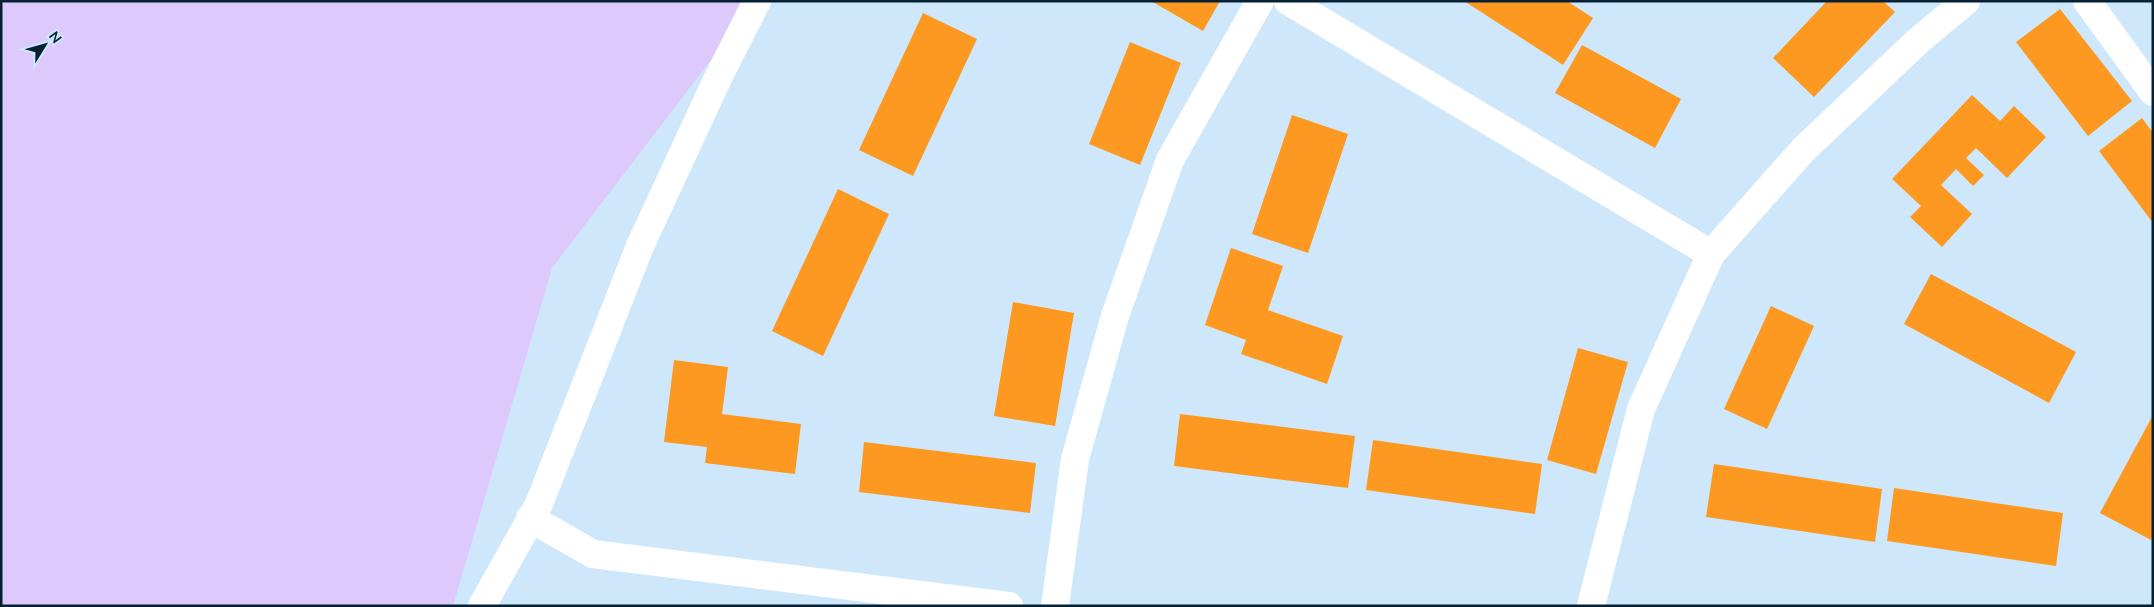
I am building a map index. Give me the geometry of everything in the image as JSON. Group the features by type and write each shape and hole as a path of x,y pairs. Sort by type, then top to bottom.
{"street":[{"path":"482,606 539,504 640,246 717,80 757,1"},
{"path":"1055,606 1076,459 1115,316 1170,160 1260,1"},
{"path":"1288,1 1711,254"},
{"path":"1591,606 1641,408 1711,254 1803,150 1918,41 1966,1"},
{"path":"2087,1 2153,92"},
{"path":"530,518 593,554 1009,606"}],"shaded area":[{"path":"1,1 756,1 552,268 453,606 1,606"}],"building":[{"path":"1151,1 1220,1 1203,31"},
{"path":"1464,1 1567,1 1593,18 1563,65"},
{"path":"1827,1 1883,1 1895,12 1814,97 1773,58"},
{"path":"2060,9 2132,101 2088,136 2016,42"},
{"path":"923,13 977,39 913,176 859,150"},
{"path":"1130,42 1181,63 1140,165 1089,144"},
{"path":"1582,45 1681,99 1655,148 1555,93"},
{"path":"1972,95 2000,121 2014,106 2046,137 2007,178 1976,148 1966,158 1984,175 1973,186 1956,169 1941,185 1972,214 1942,247 1910,217 1921,206 1892,179"},
{"path":"1292,115 1348,134 1308,253 1252,234"},
{"path":"2142,118 2153,133 2153,223 2099,151"},
{"path":"838,189 889,214 823,356 772,331"},
{"path":"1231,248 1283,266 1268,310 1343,336 1327,384 1241,354 1246,340 1205,325"},
{"path":"1931,274 2076,352 2049,403 1904,324"},
{"path":"1013,302 1074,313 1055,426 994,416"},
{"path":"1771,306 1814,326 1767,429 1724,409"},
{"path":"1578,348 1628,362 1596,474 1547,460"},
{"path":"674,360 728,367 722,414 801,424 795,474 705,463 707,447 664,442"},
{"path":"1180,414 1355,436 1348,488 1174,466"},
{"path":"2153,415 2153,536 2151,540 2100,513"},
{"path":"1373,440 1542,464 1535,514 1366,490"},
{"path":"864,442 1036,463 1030,513 859,492"},
{"path":"1714,464 1882,489 1875,542 1706,517"},
{"path":"1894,488 2063,513 2056,566 1887,541"}]}
